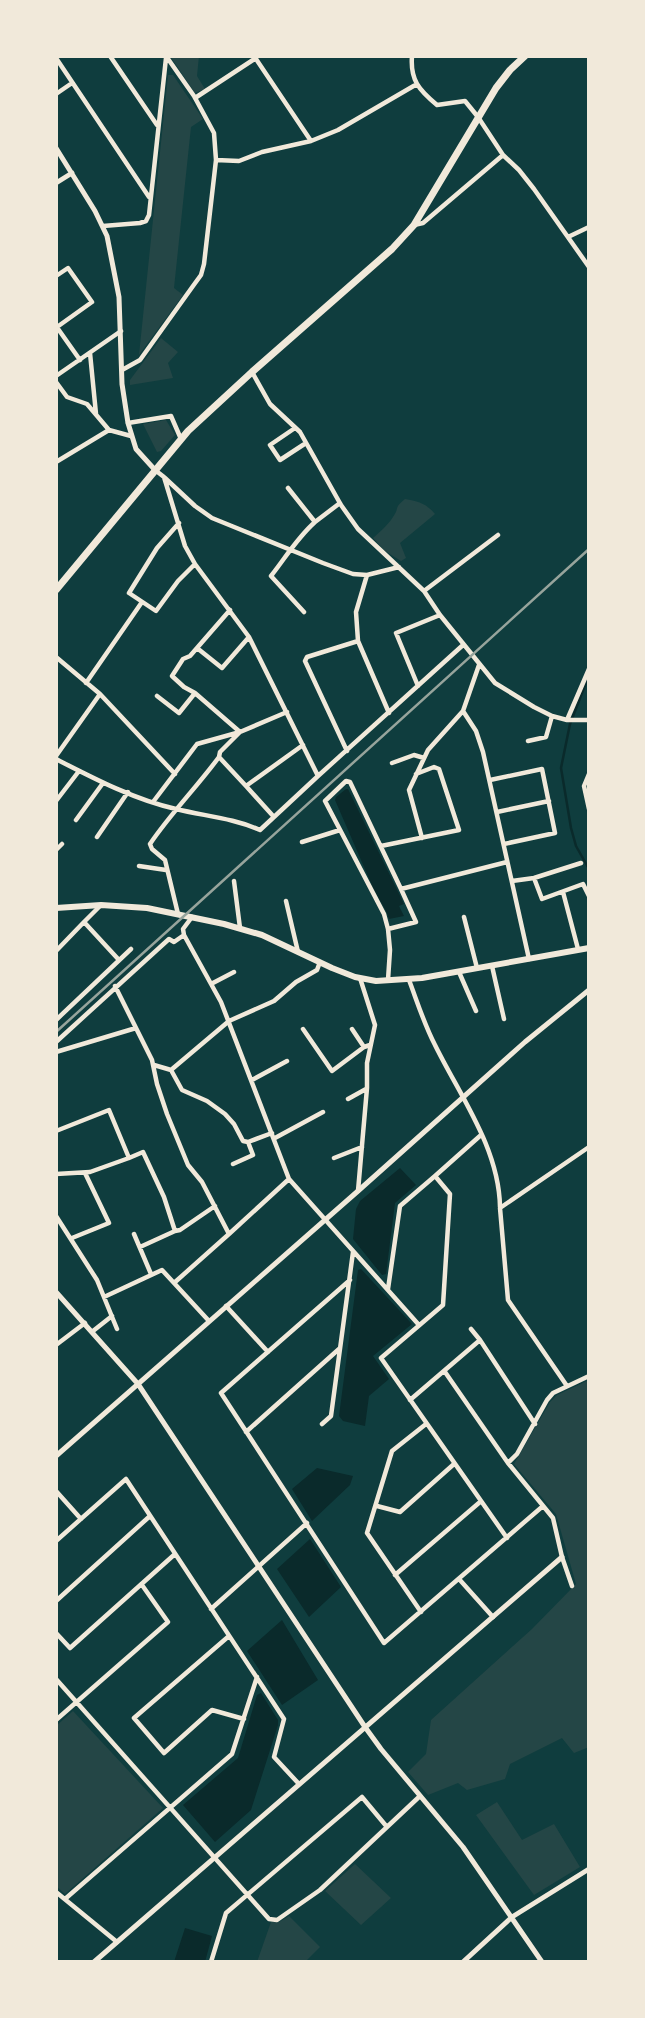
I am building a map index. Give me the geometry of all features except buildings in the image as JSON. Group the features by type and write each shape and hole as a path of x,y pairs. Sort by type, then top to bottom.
{"main road":[{"path":"56,590 181,440 392,249 414,225 496,88 521,57"},
{"path":"56,908 101,905 147,908 192,917 262,935 360,978 387,982 459,972 589,947"}],"street":[{"path":"110,56 158,126"},
{"path":"412,56 412,74 417,84 437,105 464,101 503,155 534,189 589,267"},
{"path":"103,226 146,221 166,57"},
{"path":"122,370 140,360 201,275 204,264 216,160 214,133 195,98 166,57"},
{"path":"195,98 255,57 312,141"},
{"path":"56,58 150,198"},
{"path":"56,94 72,83"},
{"path":"216,160 239,161 262,152 312,141 338,130 417,84"},
{"path":"56,148 103,226 118,286 123,395 131,436 142,457 212,519 353,574 367,575 400,567"},
{"path":"414,225 423,223 503,155"},
{"path":"56,183 72,173"},
{"path":"568,237 589,227"},
{"path":"56,276 68,268 92,302 56,327 80,360"},
{"path":"56,376 121,331"},
{"path":"90,353 96,414"},
{"path":"253,372 270,404 306,443 358,529 424,591 463,645 495,683 552,716 568,720 589,720"},
{"path":"56,382 67,397 84,402 109,430 131,436"},
{"path":"128,423 171,416 181,440"},
{"path":"295,428 270,445 280,460 306,443"},
{"path":"56,462 109,430"},
{"path":"164,477 185,545 195,564 249,637 318,776"},
{"path":"288,488 315,522"},
{"path":"304,612 271,576 300,535 340,503"},
{"path":"179,522 156,548 129,593 156,611 178,581 195,564"},
{"path":"424,591 498,535"},
{"path":"367,575 356,612 358,641 388,713"},
{"path":"86,683 142,602"},
{"path":"230,610 190,656 183,659 172,676 184,687 195,692 240,732"},
{"path":"418,685 396,633 440,615"},
{"path":"197,648 222,668 249,637"},
{"path":"347,751 305,661 307,657 358,641"},
{"path":"100,694 56,758 103,783 153,802 260,830 463,645"},
{"path":"56,657 100,694 174,774"},
{"path":"422,838 409,790 428,750 463,711 479,665"},
{"path":"568,720 589,668"},
{"path":"157,696 179,713 195,692"},
{"path":"463,711 475,731 490,780 529,959"},
{"path":"153,802 198,744 240,732 287,712"},
{"path":"528,741 546,737 552,716"},
{"path":"178,914 165,860 150,844 219,757 220,752 240,732"},
{"path":"246,786 303,744"},
{"path":"393,763 414,755 424,758"},
{"path":"219,757 274,817"},
{"path":"381,846 459,830 439,769 434,767 416,774"},
{"path":"490,780 542,769 555,834 504,844"},
{"path":"56,801 79,771"},
{"path":"589,774 584,786 589,809"},
{"path":"387,982 390,950 383,914 325,801 346,781 350,782 416,922 388,929"},
{"path":"76,820 103,783"},
{"path":"97,837 128,792"},
{"path":"497,812 549,801"},
{"path":"302,842 340,830"},
{"path":"56,850 62,845"},
{"path":"401,889 507,862"},
{"path":"512,881 534,878 581,863"},
{"path":"139,866 166,870"},
{"path":"534,878 541,899 583,884 589,896"},
{"path":"234,881 240,928"},
{"path":"563,892 578,950"},
{"path":"286,901 298,952"},
{"path":"56,951 101,905"},
{"path":"192,917 183,929 184,935 229,1021 289,1179 419,1325"},
{"path":"464,917 477,968"},
{"path":"85,922 119,960"},
{"path":"56,1042 169,939 174,942 184,935"},
{"path":"56,1020 131,949"},
{"path":"171,1070 229,1021 274,1001 296,982 317,970 320,962"},
{"path":"492,966 504,1018"},
{"path":"211,984 234,972"},
{"path":"459,972 476,1012"},
{"path":"358,1191 367,1063 375,1025 360,978"},
{"path":"409,980 433,1042 481,1135 500,1188 508,1300 567,1387"},
{"path":"115,986 153,1064 167,1114 188,1165 202,1182 229,1234"},
{"path":"56,1456 463,1096 589,990"},
{"path":"56,1007 62,1014"},
{"path":"56,1052 136,1028"},
{"path":"303,1029 332,1071 371,1044"},
{"path":"352,1029 364,1047"},
{"path":"252,1080 287,1061"},
{"path":"153,1064 171,1070 182,1090 198,1096 225,1114 234,1124 253,1155 233,1164"},
{"path":"348,1098 367,1088"},
{"path":"56,1131 109,1110 129,1158"},
{"path":"247,1142 273,1136 323,1112"},
{"path":"388,1289 400,1206 481,1135"},
{"path":"334,1158 362,1147"},
{"path":"500,1208 589,1147"},
{"path":"56,1174 85,1173 143,1152 164,1197 175,1231"},
{"path":"72,1238 109,1223 85,1173"},
{"path":"435,1176 450,1194 443,1305 381,1358 507,1538"},
{"path":"174,1283 289,1179"},
{"path":"139,1247 180,1230 215,1206"},
{"path":"56,1216 97,1280 117,1329"},
{"path":"134,1234 151,1275"},
{"path":"322,1424 331,1416 353,1250"},
{"path":"104,1297 162,1270 209,1321"},
{"path":"350,1280 221,1394 384,1643 543,1506"},
{"path":"56,1292 138,1384 365,1727 463,1847 542,1962"},
{"path":"226,1306 268,1352"},
{"path":"93,1331 112,1316"},
{"path":"56,1345 85,1323"},
{"path":"471,1329 535,1424"},
{"path":"410,1400 480,1339"},
{"path":"246,1432 341,1348"},
{"path":"444,1372 508,1463 553,1518 572,1586"},
{"path":"508,1463 517,1454 553,1393 589,1376"},
{"path":"421,1612 367,1534 392,1451 426,1424"},
{"path":"377,1506 400,1512 454,1464"},
{"path":"56,1541 126,1479 284,1719 274,1756 299,1784"},
{"path":"56,1491 81,1519"},
{"path":"395,1575 480,1502"},
{"path":"56,1601 150,1516"},
{"path":"211,1609 307,1523"},
{"path":"56,1633 70,1648 175,1554"},
{"path":"94,1962 562,1557"},
{"path":"459,1579 493,1617"},
{"path":"56,1720 168,1622 142,1585"},
{"path":"229,1636 134,1718 164,1753 212,1710 244,1719"},
{"path":"65,1899 232,1754 257,1676"},
{"path":"56,1679 269,1919 277,1920 320,1890 420,1796"},
{"path":"211,1962 226,1913 362,1797 387,1827"},
{"path":"463,1962 512,1917 589,1869"},
{"path":"56,1892 117,1942"}],"shaded area":[{"path":"170,56 199,56 197,76 205,89 195,93"},
{"path":"168,75 173,75 203,119 191,127 174,288 183,295 139,355"},
{"path":"161,338 178,352 168,363 173,378 130,385 130,380"},
{"path":"166,420 175,435 157,452 143,424"},
{"path":"405,499 422,504 435,514 400,543 406,558 401,561 385,551 373,538 389,523"},
{"path":"346,789 404,904 399,906 404,916 389,919 374,890 335,800"},
{"path":"400,1168 416,1185 395,1203 386,1274 382,1275 353,1239 356,1209 360,1201"},
{"path":"361,1269 412,1324 373,1356 389,1379 369,1396 365,1426 343,1421 339,1416 358,1270"},
{"path":"589,1380 589,1747 574,1753 562,1738 510,1764 505,1779 467,1790 458,1783 428,1795 408,1772 426,1754 431,1720 532,1629 576,1584 556,1514 514,1464 550,1402 557,1395"},
{"path":"317,1468 353,1476 350,1485 312,1521 292,1489"},
{"path":"310,1539 341,1587 309,1617 277,1569"},
{"path":"282,1620 318,1680 282,1705 247,1651"},
{"path":"261,1693 278,1720 278,1725 251,1810 215,1842 183,1805 238,1758 257,1695"},
{"path":"73,1711 163,1808 65,1894 56,1886 56,1726"},
{"path":"497,1802 522,1840 554,1824 580,1867 534,1895 476,1815"},
{"path":"355,1864 391,1898 361,1925 325,1891"},
{"path":"289,1916 320,1947 305,1962 257,1962 271,1922 279,1922"},
{"path":"185,1928 212,1936 205,1962 174,1962"}],"waterway":[{"path":"589,253 589,257"},
{"path":"589,675 570,724 561,768 571,828 576,846 589,869"}],"railway":[{"path":"56,1032 589,549"}]}
